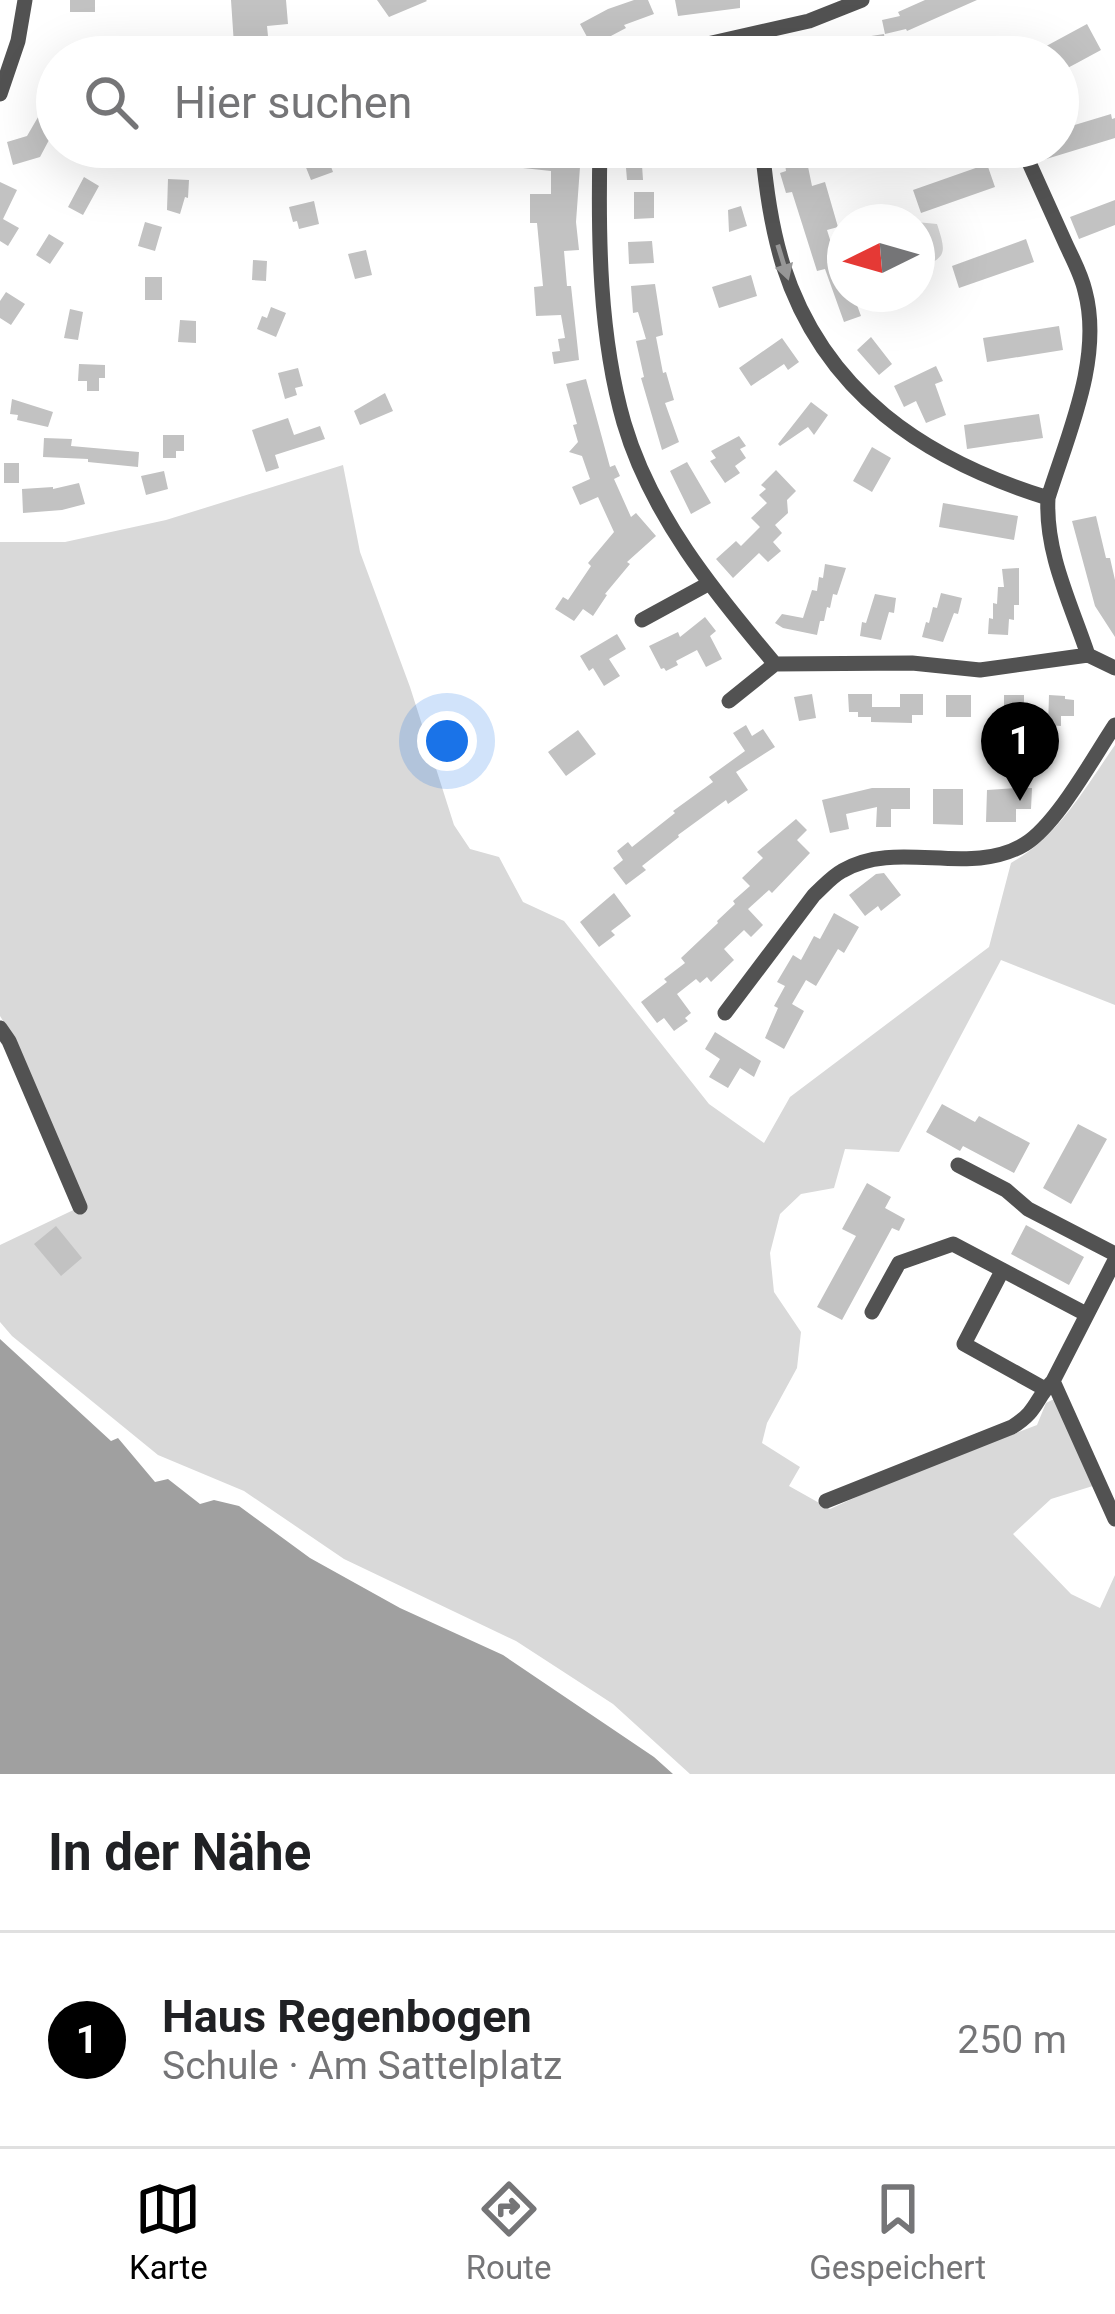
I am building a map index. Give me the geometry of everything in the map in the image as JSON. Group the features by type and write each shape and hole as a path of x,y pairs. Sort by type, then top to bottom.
{"street":[{"path":"0,94 18,41 25,0"},
{"path":"741,36 809,21 862,0"},
{"path":"599,168 602,289 624,422 669,522 708,584 775,664"},
{"path":"764,168 782,262 797,303 839,370 886,418 924,446 1007,485 1048,497"},
{"path":"1031,168 1081,279 1089,314 1085,371 1048,497 1049,534 1061,583 1088,656"},
{"path":"642,620 708,584"},
{"path":"729,701 775,664 912,663 980,670 1088,656 1115,668"},
{"path":"725,1013 831,878 861,862 882,858 988,857 1024,845 1054,816 1115,725"},
{"path":"0,1028 80,1207"},
{"path":"826,1501 1012,1427 1031,1415 1115,1257 958,1165"},
{"path":"872,1312 898,1263 952,1244 1086,1314"},
{"path":"1002,1270 964,1344 1049,1385 1115,1519"}],"shaded area":[{"path":"935,224 943,248 935,261"},
{"path":"343,465 360,552 454,825 470,849 499,857 523,902 564,921 709,1104 764,1143 790,1097 989,947 1011,863 1057,826 1115,745 1115,1005 1001,960 899,1152 845,1149 834,1188 801,1194 780,1214 770,1253 774,1292 801,1332 797,1368 767,1423 762,1443 800,1467 789,1486 830,1509 1037,1425 1046,1403 1056,1398 1096,1485 1051,1499 1013,1534 1071,1594 1100,1608 1115,1575 1115,1774 690,1774 613,1704 516,1641 344,1559 244,1491 158,1455 0,1322 0,1245 86,1204 18,1045 0,1016 0,542 65,542 166,520"},
{"path":"0,1339 111,1441 118,1438 155,1482 168,1479 200,1504 214,1500 239,1506 310,1558 400,1608 503,1655 673,1774 0,1774"}],"building":[{"path":"70,0 95,0 95,12 70,12"},
{"path":"231,0 286,0 288,24 267,26 268,36 233,36"},
{"path":"377,0 426,0 427,1 389,17"},
{"path":"648,0 654,14 624,25 611,36 587,36 580,24 608,9"},
{"path":"675,0 740,0 740,8 678,16"},
{"path":"925,0 977,0 907,31 885,34 882,20 900,16 898,12"},
{"path":"1087,24 1101,50 1079,62 1079,36 1065,36"},
{"path":"1111,114 1115,138 1079,149 1079,124"},
{"path":"36,121 36,158 13,165 7,142 27,136"},
{"path":"306,168 332,168 333,172 311,180"},
{"path":"523,168 580,168 579,250 564,251 579,360 554,364 552,352 560,351 558,339 565,338 561,315 536,316 534,287 543,286 537,223 530,223 530,194 551,194 551,171"},
{"path":"626,168 642,168 643,180 627,180"},
{"path":"786,168 808,168 812,186 825,182 831,204 827,204 827,275 825,269 817,271 792,192 786,193 780,173"},
{"path":"988,168 995,187 935,208 935,204 918,204 913,190"},
{"path":"84,177 99,186 83,215 68,207"},
{"path":"168,179 189,180 188,198 180,214 167,210"},
{"path":"0,182 17,190 3,219 19,228 8,246 0,241"},
{"path":"634,192 654,192 654,218 634,219"},
{"path":"1115,200 1115,225 1079,239 1070,217"},
{"path":"314,201 319,224 299,229 289,207"},
{"path":"741,206 747,226 729,232 728,210"},
{"path":"145,222 162,227 155,251 138,246"},
{"path":"49,234 64,243 50,264 36,255"},
{"path":"1026,239 1034,262 959,288 952,266"},
{"path":"652,241 654,263 629,264 628,242"},
{"path":"366,250 372,275 355,279 348,254"},
{"path":"253,260 267,261 266,281 252,280"},
{"path":"751,275 757,296 719,308 712,287"},
{"path":"145,277 162,277 162,300 145,300"},
{"path":"655,284 663,335 656,337 674,400 665,403 679,442 662,450 641,378 636,341 646,339 638,312 633,313 631,286"},
{"path":"6,292 25,304 11,325 0,318 0,301"},
{"path":"271,307 286,313 276,337 257,329"},
{"path":"70,309 83,312 78,340 64,338"},
{"path":"840,312 860,312 861,316 844,322"},
{"path":"180,320 196,321 196,343 178,342"},
{"path":"1059,326 1063,350 987,362 983,338"},
{"path":"871,337 892,364 879,375 857,350"},
{"path":"782,338 799,362 788,370 784,364 751,386 739,368"},
{"path":"79,364 105,365 99,391 87,391 87,381 78,381"},
{"path":"936,366 943,381 935,384 946,415 926,423 916,401 904,407 894,386"},
{"path":"298,368 303,386 295,388 297,395 285,399 278,373"},
{"path":"586,379 610,467 615,465 620,476 614,479 631,517 636,513 656,536 627,562 630,564 593,616 583,609 574,621 555,609 563,597 568,600 591,566 588,563 614,532 598,497 580,505 572,487 590,479 582,456 569,452 578,442 566,384"},
{"path":"385,393 393,411 360,425 354,411"},
{"path":"12,399 53,412 48,427 17,420 18,415 10,414"},
{"path":"811,402 828,415 814,435 808,427 780,446 778,444"},
{"path":"1039,414 1043,438 967,449 964,425"},
{"path":"288,418 294,435 320,426 325,439 275,455 279,468 266,472 252,430"},
{"path":"163,435 184,435 184,451 176,451 176,458 163,458"},
{"path":"739,436 746,446 740,449 746,458 735,466 740,473 725,483 710,461 716,458 711,451"},
{"path":"44,438 72,439 71,446 139,452 138,467 43,457"},
{"path":"872,447 891,458 872,492 853,481"},
{"path":"687,462 711,503 691,514 670,471"},
{"path":"4,463 19,463 19,483 4,483"},
{"path":"776,470 796,491 787,500 788,513 775,525 782,533 773,542 781,551 768,562 759,553 733,578 716,559 736,541 741,546 760,527 751,518 767,503 759,495 766,489 761,485"},
{"path":"164,471 168,489 146,495 141,476"},
{"path":"79,483 85,504 23,513 22,489"},
{"path":"943,503 1018,516 1014,540 939,527"},
{"path":"1096,516 1115,580 1115,637 1095,606 1072,521"},
{"path":"825,564 846,568 817,635 775,623 782,614 803,618"},
{"path":"1019,568 1019,605 1014,605 1008,635 988,634 998,587 1004,587 1002,569"},
{"path":"941,593 962,598 943,642 922,637"},
{"path":"875,594 896,598 881,640 860,636"},
{"path":"705,617 716,631 710,636 722,659 706,667 697,650 676,661 678,665 661,669 649,646 678,632 680,637"},
{"path":"617,634 626,649 609,659 620,676 604,686 580,656"},
{"path":"812,694 816,718 799,721 794,697"},
{"path":"848,694 872,694 872,707 900,707 900,694 923,694 923,715 912,715 912,723 871,722 871,717 849,712"},
{"path":"946,695 971,695 971,717 946,717"},
{"path":"1004,695 1024,695 1024,713 1004,713"},
{"path":"1049,695 1074,700 1074,716 1061,716 1061,726 1048,725"},
{"path":"746,725 752,736 763,729 775,747 736,772 748,790 678,835 626,885 613,868 623,860 617,851 628,842 632,847 745,751 733,733"},
{"path":"578,730 596,754 566,776 548,752"},
{"path":"872,788 910,788 910,809 891,809 891,827 876,827 877,807 846,814 849,829 830,833 822,800"},
{"path":"1032,788 1031,809 1016,809 1016,822 986,822 987,790"},
{"path":"933,789 963,789 963,825 933,824"},
{"path":"796,819 807,830 797,840 810,853 772,893 769,890 748,909 763,925 751,937 744,930 724,949 734,960 711,982 707,977 700,983 696,979 677,994 691,1013 685,1018 688,1021 674,1031 664,1018 657,1023 641,1002 685,963 681,958 750,886 742,878 763,858 757,852"},
{"path":"884,873 901,895 881,911 878,906 865,916 849,895"},
{"path":"614,893 631,916 599,947 580,922"},
{"path":"834,913 859,927 844,953 838,949 816,986 806,980 792,1004 804,1011 784,1049 765,1038 785,986 777,982 793,955 801,960 814,936 820,939"},
{"path":"715,1032 761,1061 754,1077 740,1068 728,1088 709,1077 720,1059 705,1049"},
{"path":"942,1104 975,1122 979,1116 1030,1143 1014,1173 926,1132"},
{"path":"1078,1124 1107,1139 1071,1204 1043,1188"},
{"path":"867,1183 891,1197 885,1208 905,1219 899,1231 892,1228 842,1320 817,1307 856,1236 842,1229"},
{"path":"1026,1225 1084,1257 1069,1285 1011,1254"},
{"path":"56,1226 82,1258 61,1276 34,1244"}],"place":[{"name":"Haus Regenbogen","path":"1020,801"}]}
